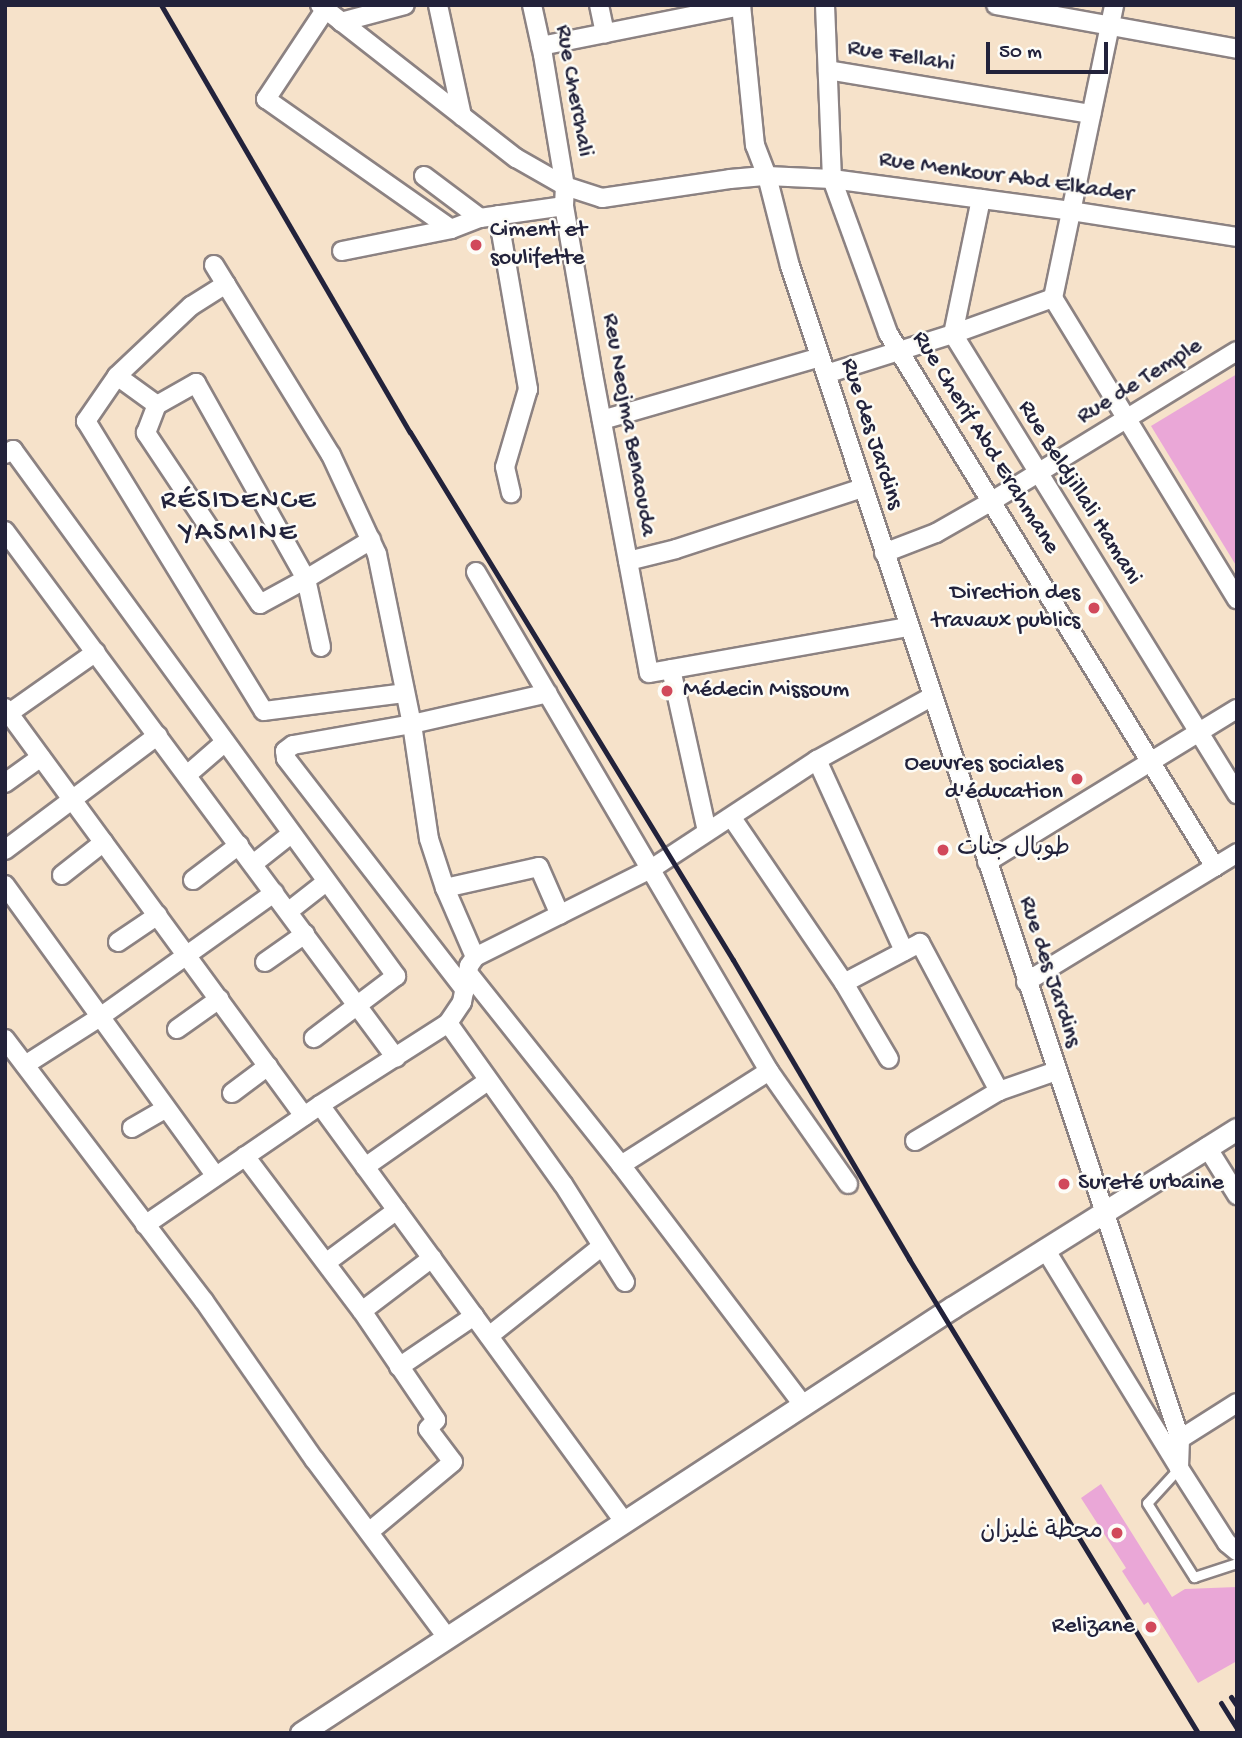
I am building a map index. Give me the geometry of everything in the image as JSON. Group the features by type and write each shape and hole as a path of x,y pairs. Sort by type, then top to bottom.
{"street":[{"path":"341,22 405,5"},
{"path":"438,5 462,116"},
{"name":"Rue Cherchali","path":"532,5 565,186"},
{"path":"599,5 605,33"},
{"name":"Rue Cherif Abd Erahmane","path":"825,5 832,179 888,333 1215,867"},
{"path":"996,5 1237,48"},
{"path":"1114,5 1053,298 1237,599"},
{"path":"541,46 741,6"},
{"name":"Rue des Jardins","path":"741,6 755,145 767,176 790,266 931,697 1181,1439 1179,1468"},
{"path":"322,7 266,99 452,229"},
{"name":"Rue Menkour Abd Elkader","path":"322,7 516,158 565,186 603,198 767,176 832,179 981,198 1237,237"},
{"name":"Rue Fellahi","path":"828,70 1091,114"},
{"path":"425,176 480,218"},
{"name":"Reu Neojma Benaouda","path":"565,186 564,206 649,673 671,669"},
{"path":"953,334 981,198"},
{"path":"342,251 452,229 480,218 564,206"},
{"path":"498,215 528,389 505,467 511,493"},
{"path":"145,1225 320,1105 397,1058 447,1023 461,1002 470,974 429,839 412,724 377,554 331,455 214,265"},
{"path":"226,284 191,306 117,376 86,421 264,711 405,693"},
{"path":"602,420 823,365 899,351 1053,298"},
{"name":"Rue Beldjillali Hamani","path":"953,334 1237,794"},
{"name":"Rue de Temple","path":"884,553 936,533 992,501 1237,351"},
{"path":"117,376 157,405"},
{"path":"321,648 306,579 196,383 157,405 146,433 260,604 306,579 371,540"},
{"path":"5,454 13,450 396,976 314,1038"},
{"path":"628,561 676,549 863,488"},
{"path":"5,531 397,1058"},
{"path":"476,572 768,1071 848,1184"},
{"path":"707,831 671,669 908,627"},
{"path":"96,652 6,713 188,955 304,1116"},
{"path":"548,693 412,724 293,745 285,751 286,758 470,974 621,1165 804,1406"},
{"path":"470,974 560,915 651,869 817,760 931,697"},
{"path":"986,862 1237,709"},
{"path":"5,850 74,801 158,735"},
{"path":"187,775 225,743"},
{"path":"5,783 41,757"},
{"path":"817,760 904,951"},
{"path":"732,818 844,983 889,1059"},
{"path":"253,864 292,834"},
{"path":"62,875 104,842"},
{"path":"192,880 239,845"},
{"path":"1026,982 1237,853"},
{"path":"445,888 539,867 560,915"},
{"path":"289,911 326,882"},
{"path":"5,886 216,1177"},
{"path":"25,1065 100,1017 274,893"},
{"path":"118,942 158,915"},
{"path":"265,962 305,934"},
{"path":"844,983 920,943 999,1091"},
{"path":"177,1029 219,999"},
{"path":"447,1023 563,1184 625,1282"},
{"path":"5,1039 204,1301 446,1636"},
{"path":"232,1093 268,1066"},
{"path":"621,1165 768,1071"},
{"path":"915,1140 999,1091 1056,1071"},
{"path":"365,1167 488,1081"},
{"path":"320,1105 623,1520"},
{"path":"132,1128 166,1108"},
{"path":"300,1733 623,1520 1237,1129"},
{"path":"1207,1147 1237,1195"},
{"path":"245,1156 362,1311 436,1420 428,1429 453,1462 369,1532"},
{"path":"327,1262 397,1210"},
{"path":"489,1336 602,1246"},
{"path":"1045,1249 1227,1544 1237,1551"},
{"path":"362,1311 432,1258"},
{"path":"399,1367 474,1317"},
{"path":"1181,1439 1237,1403"}],"lane":[{"path":"1179,1468 1147,1503 1194,1577 1237,1563"}],"building":[{"path":"1237,374 1237,567 1151,426"},
{"path":"1101,1484 1172,1597 1185,1589 1237,1587 1237,1661 1198,1683 1148,1602 1144,1605 1122,1571 1126,1568 1081,1498"}],"railway":[{"path":"161,5 410,432 733,960 909,1259 1198,1733"},
{"path":"1231,1697 1237,1706"},
{"path":"1221,1703 1237,1729"}],"place":[{"name":"Ciment et soulifette","path":"476,245"},
{"name":"Direction des travaux publics","path":"1094,608"},
{"name":"Médecin Missoum","path":"667,691"},
{"name":"Oeuvres sociales d'éducation","path":"1077,779"},
{"name":"طوبال جنات","path":"943,850"},
{"name":"Sureté urbaine","path":"1064,1184"},
{"name":"محطة غليزان","path":"1117,1533"},
{"name":"Relizane","path":"1151,1627"}],"district":[{"name":"RÉSIDENCE YASMINE","path":"239,518"}]}
